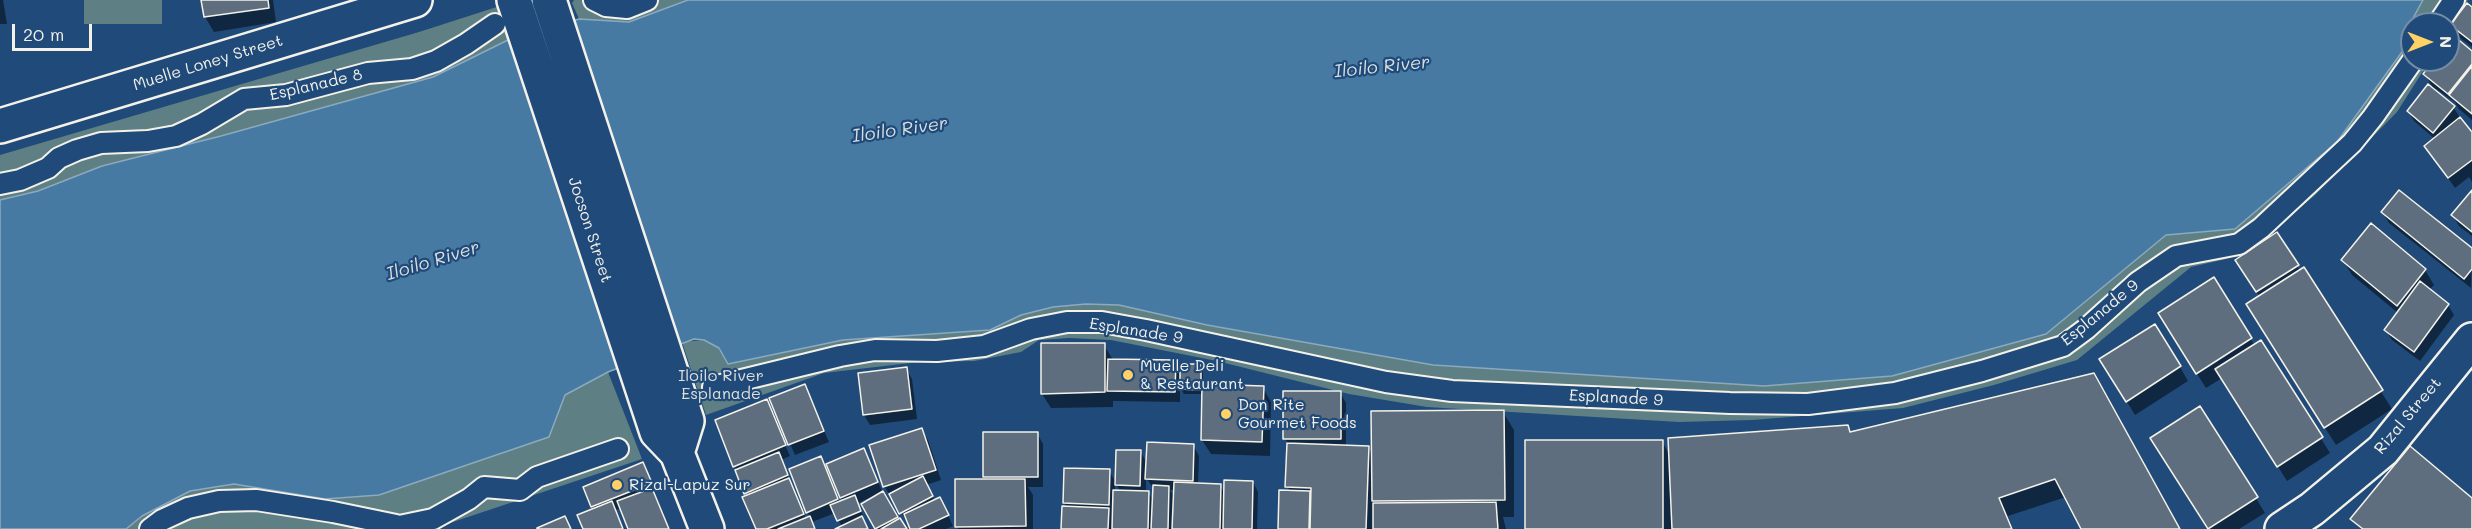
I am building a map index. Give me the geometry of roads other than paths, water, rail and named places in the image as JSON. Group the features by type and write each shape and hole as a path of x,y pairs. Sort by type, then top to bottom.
{"main road":[{"name":"Muelle Loney Street","path":"0,126 415,0"},
{"name":"Jocson Street","path":"551,6 674,435"},
{"name":"Jocson Street","path":"510,15 674,435 708,529"},
{"name":"Rizal Street","path":"2282,529 2312,509 2383,450 2472,340"}],"street":[{"path":"594,0 606,6 627,8 647,0"},
{"name":"Esplanade 8","path":"0,184 20,180 48,168 59,159 77,150 102,143 148,141 176,136 202,124 244,99 286,95 368,73 412,69 436,62 510,15"},
{"name":"Esplanade 9","path":"713,387 840,356 875,350 937,351 984,346 1031,329 1067,322 1102,322 1386,382 1452,391 1730,403 1808,404 1895,393 1982,371 2063,346 2086,329 2138,282 2176,256 2239,244 2261,228 2352,143 2405,72"},
{"path":"150,529 162,520 188,508 219,501 256,500 323,510 390,527 433,519 469,499 484,487 520,490 537,477 618,449"}],"water":[{"name":"Iloilo River","path":"688,0 2423,0 2416,12 2400,12 2400,55 2337,142 2235,229 2166,235 2046,334 1892,376 1764,386 1433,365 1207,325 1119,305 1086,304 1053,307 1021,315 990,330 843,340 728,364 719,348 704,340 694,339 608,372 565,395 549,437 379,495 325,499 234,484 190,491 142,516 126,529 0,529 0,200 38,191 102,166 221,136 433,77 508,40 579,19 629,22"}],"place":[{"name":"Muelle Deli & Restaurant","path":"1128,375"},
{"name":"Don Rite Gourmet Foods","path":"1226,414"},
{"name":"Rizal-Lapuz Sur","path":"617,485"}],"park label":[{"name":"Iloilo River Esplanade","path":"721,385"}]}
